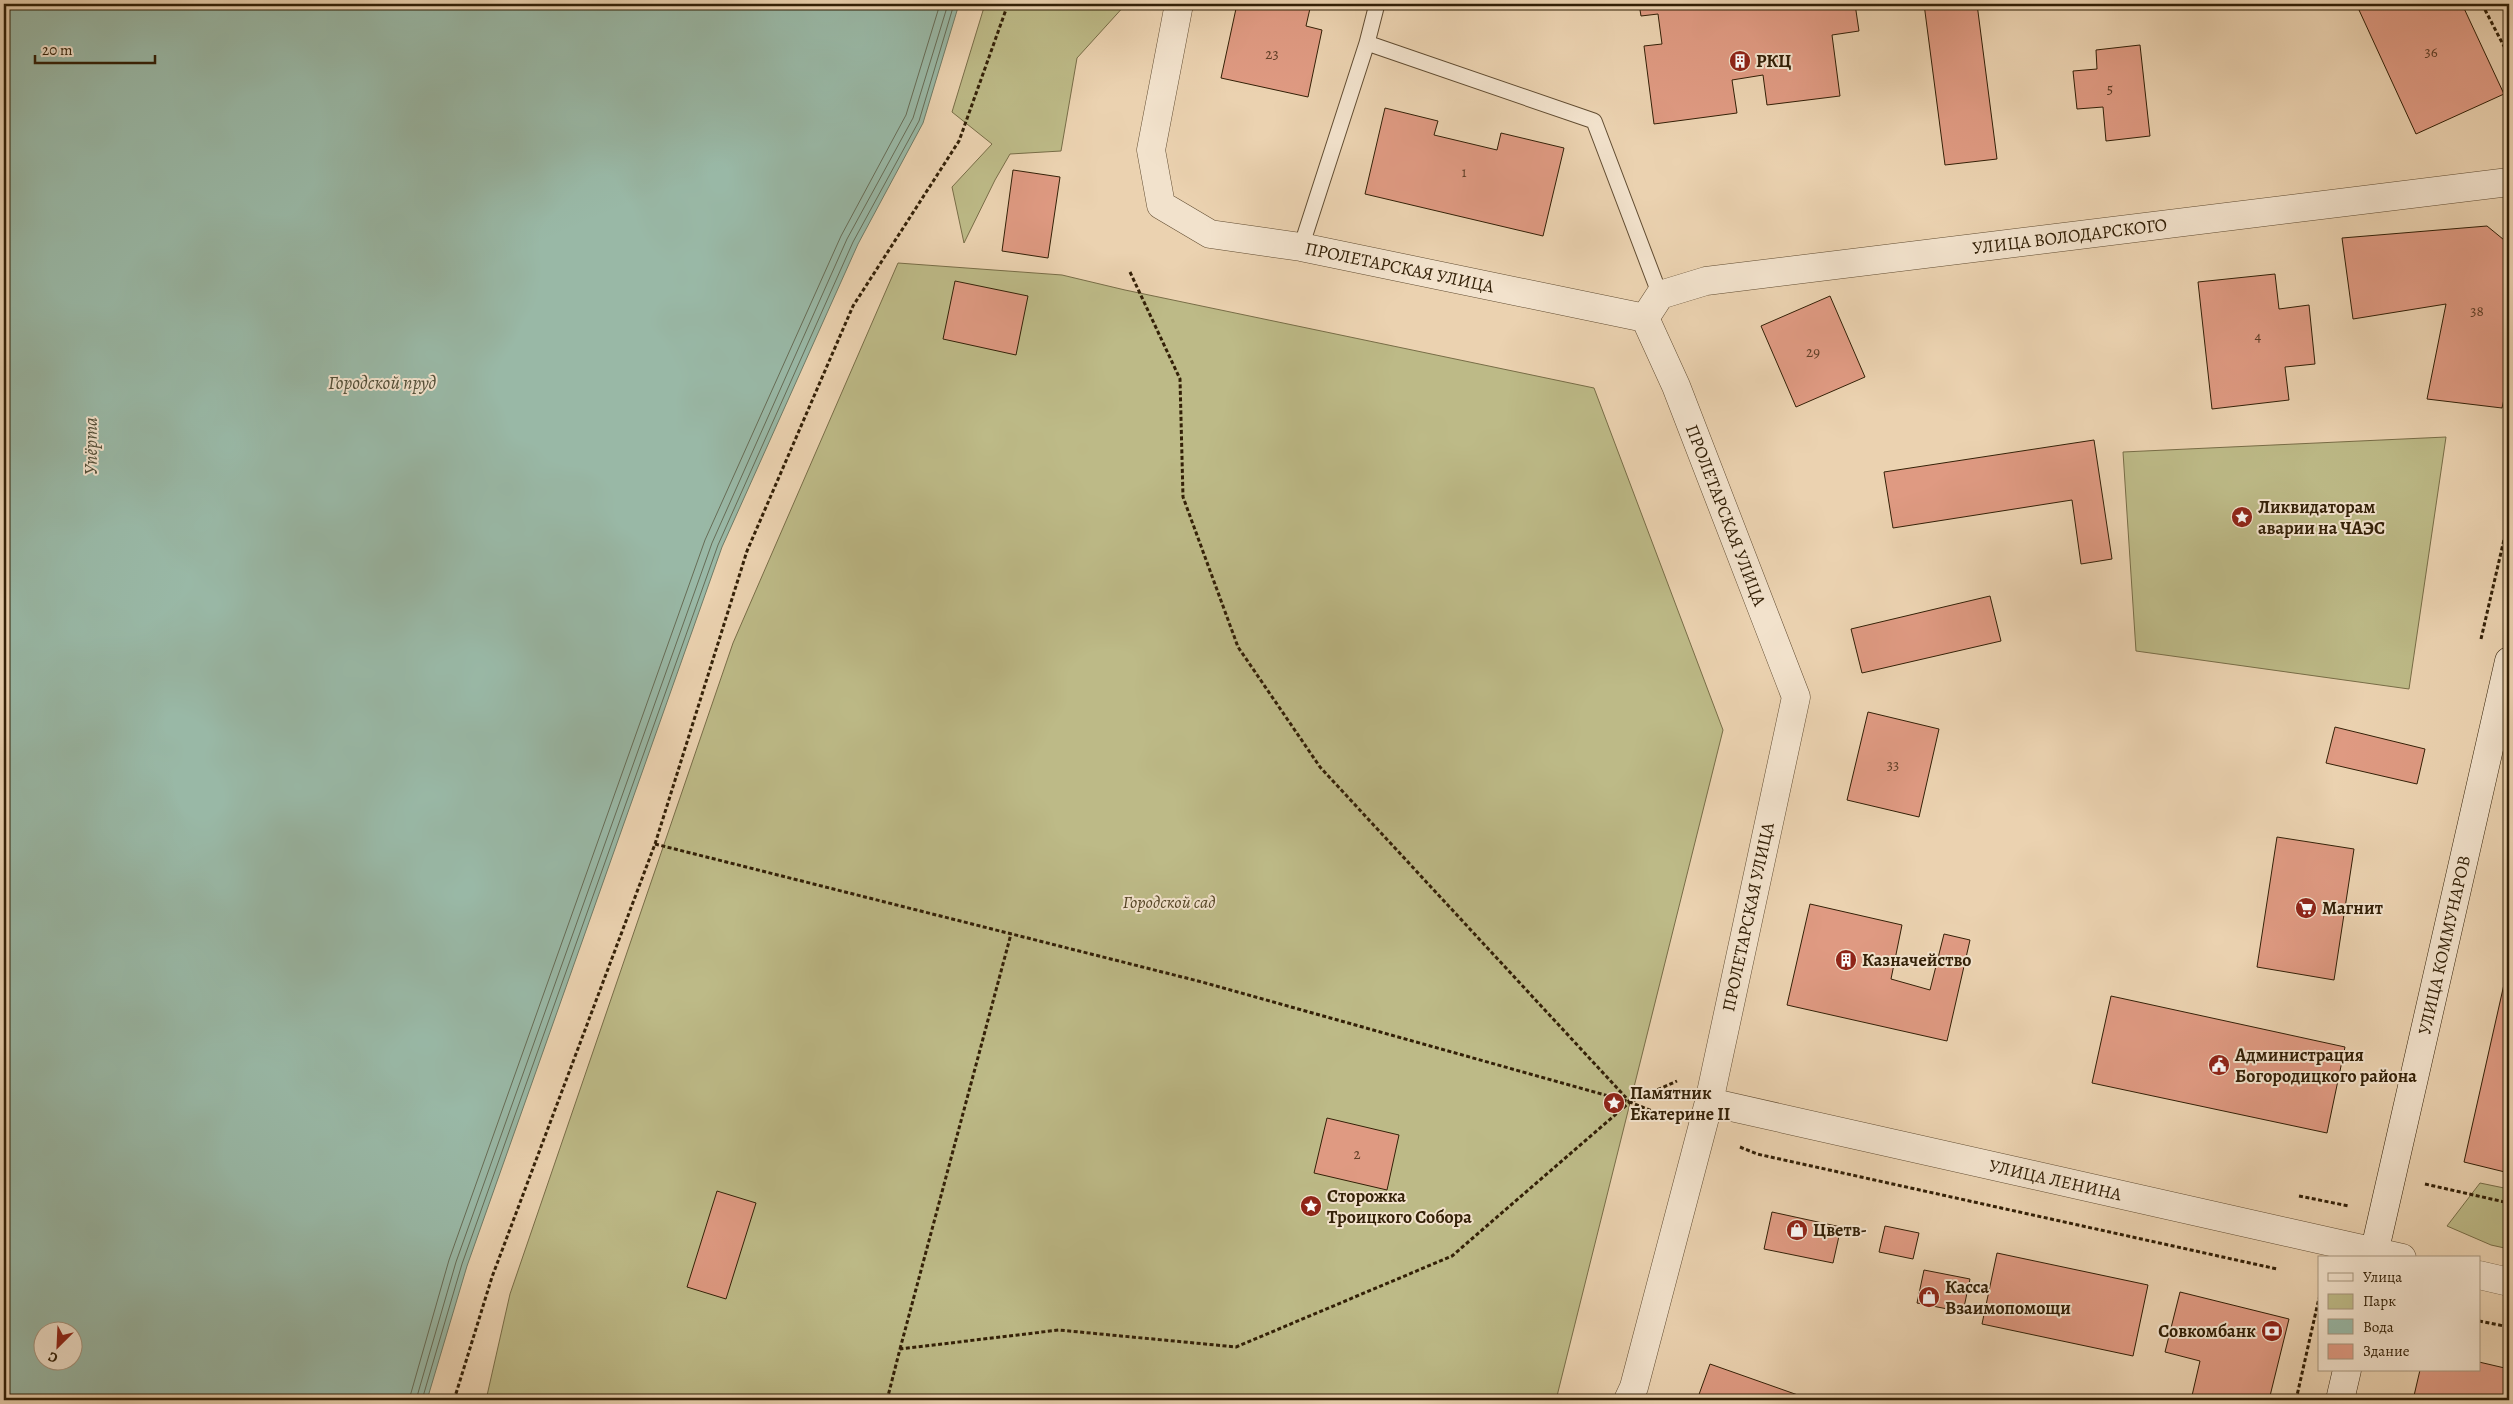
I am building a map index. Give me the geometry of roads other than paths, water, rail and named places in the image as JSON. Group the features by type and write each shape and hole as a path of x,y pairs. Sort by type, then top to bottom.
{"street":[{"name":"ПРОЛЕТАРСКАЯ УЛИЦА","path":"1179,4 1151,150 1162,205 1210,234 1301,247 1645,318 1676,386 1796,697 1709,1102 1634,1387 1628,1400"},
{"name":"УЛИЦА ВОЛОДАРСКОГО","path":"1660,295 1706,281 2509,182"},
{"path":"1645,318 1660,295"},
{"name":"УЛИЦА КОММУНАРОВ","path":"2374,1255 2509,661"},
{"name":"УЛИЦА ЛЕНИНА","path":"1709,1102 2374,1255"},
{"path":"2480,1275 2509,1282"},
{"path":"2340,1400 2347,1372"}],"lane":[{"path":"1301,247 1367,43 1377,4"},
{"path":"1367,43 1594,120 1660,295"}],"water":[{"name":"Городской пруд","path":"4,4 959,4 923,123 858,244 722,547 467,1266 427,1400 4,1400"}],"place":[{"name":"РКЦ","path":"1740,61"},
{"name":"Ликвидаторам аварии на ЧАЭС","path":"2242,517"},
{"name":"Магнит","path":"2306,908"},
{"name":"Казначейство","path":"1846,960"},
{"name":"Администрация Богородицкого района","path":"2219,1065"},
{"name":"Памятник Екатерине II","path":"1614,1103"},
{"name":"Сторожка Троицкого Собора","path":"1311,1206"},
{"name":"Цветв-","path":"1797,1230"},
{"name":"Касса Взаимопомощи","path":"1929,1297"},
{"name":"Совкомбанк","path":"2272,1331"}],"water label":[{"name":"Упёрта","path":"90,446"}],"park label":[{"name":"Городской сад","path":"1169,902"}]}
